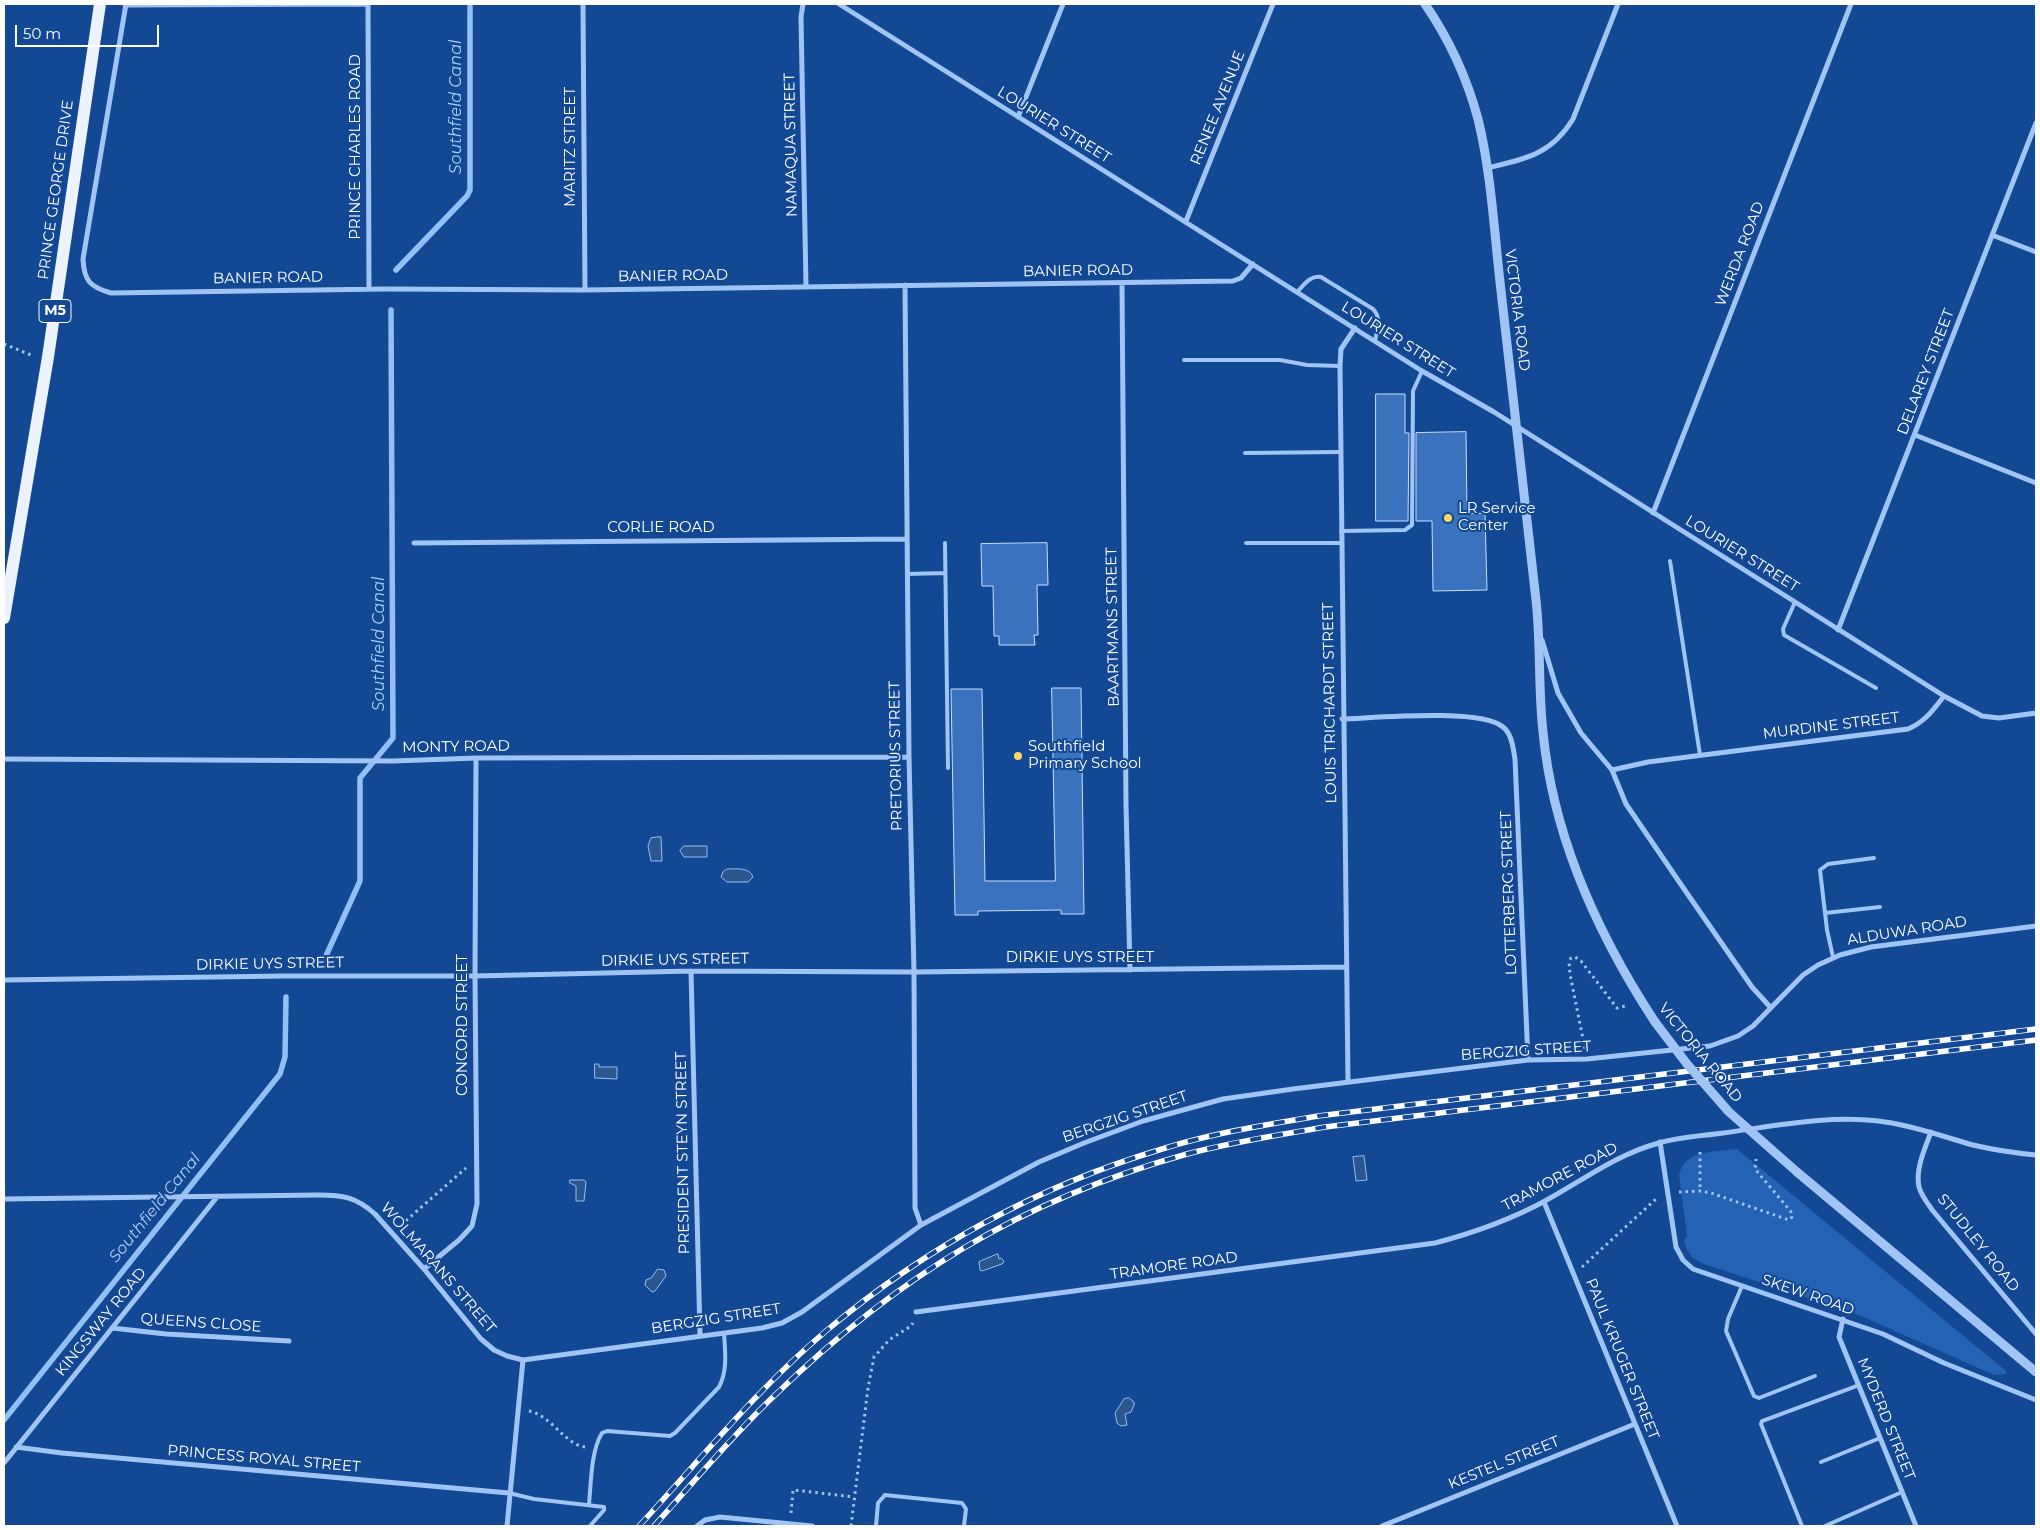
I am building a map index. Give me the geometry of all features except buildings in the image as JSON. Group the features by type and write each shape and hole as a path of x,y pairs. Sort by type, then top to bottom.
{"main road":[{"name":"PRINCE GEORGE DRIVE","path":"4,618 48,356 100,4"}],"street":[{"name":"BANIER ROAD","path":"126,4 83,259 84,272 89,282 98,289 111,292 369,289 585,290 1233,281 1241,278 1252,264"},
{"path":"126,4 368,4"},
{"name":"PRINCE CHARLES ROAD","path":"368,4 369,289"},
{"name":"MARITZ STREET","path":"582,4 585,290"},
{"name":"NAMAQUA STREET","path":"803,4 801,17 806,286"},
{"name":"LOURIER STREET","path":"839,4 1422,371 1494,412 1518,429 1944,696"},
{"path":"1018,117 1063,4"},
{"name":"RENEE AVENUE","path":"1186,221 1273,4"},
{"name":"VICTORIA ROAD","path":"1424,4 1446,36 1463,74 1478,120 1486,168 1518,429 1539,632 1540,692 1546,759 1568,851 1603,934 1655,1022 1687,1064 1729,1112 1797,1172 2036,1372"},
{"path":"1486,168 1538,153 1553,144 1564,133 1573,119 1618,4"},
{"name":"WERDA ROAD","path":"1653,513 1851,4"},
{"name":"DELAREY STREET","path":"1838,630 1916,435 2036,123"},
{"path":"1992,235 2036,252"},
{"name":"BAARTMANS STREET","path":"1122,283 1126,805 1130,970"},
{"name":"PRETORIUS STREET","path":"905,285 908,757 914,972 916,1208 921,1225"},
{"name":"LOUIS TRICHARDT STREET","path":"1348,1082 1342,719 1340,366 1341,349 1355,328"},
{"path":"1916,435 2036,483"},
{"name":"CORLIE ROAD","path":"414,543 907,539"},
{"name":"VICTORIA ROAD","path":"1539,632 1558,693 1581,733 1612,770 1632,812 1752,987 1771,1008"},
{"path":"1944,696 1982,716 1999,718 2036,713"},
{"name":"MURDINE STREET","path":"1612,770 1648,762 1908,729 1919,724 1928,716 1944,696"},
{"name":"LOTTERBERG STREET","path":"1342,719 1466,717 1494,721 1504,727 1512,744 1515,758 1528,1060"},
{"name":"MONTY ROAD","path":"4,759 394,761 476,758 908,757"},
{"name":"CONCORD STREET","path":"424,1269 459,1240 472,1226 476,1204 476,758"},
{"name":"ALDUWA ROAD","path":"1771,1008 1803,976 1833,957 1871,947 2036,926"},
{"name":"DIRKIE UYS STREET","path":"4,980 326,975 475,976 691,971 914,972 1346,968"},
{"name":"PRESIDENT STEYN STREET","path":"691,971 700,1335"},
{"name":"BERGZIG STREET","path":"523,1360 762,1328 792,1319 921,1225 1039,1162 1143,1121 1223,1099 1348,1082 1528,1060 1588,1059 1710,1046 1738,1036 1753,1026 1771,1008"},
{"name":"TRAMORE ROAD","path":"916,1312 1435,1243 1483,1229 1544,1202 1612,1162 1660,1142 1802,1123 1844,1120 1885,1122 2011,1153 2036,1155"},
{"name":"STUDLEY ROAD","path":"1931,1132 1918,1175 1919,1187 1923,1196 1933,1211 2036,1334"},
{"name":"SKEW ROAD","path":"1660,1142 1676,1246 1683,1260 1693,1269 1883,1334 1944,1363 2036,1400"},
{"name":"WOLMARANS STREET","path":"4,1199 337,1195 353,1198 375,1214 424,1269 481,1339 494,1350 523,1360"},
{"name":"KINGSWAY ROAD","path":"4,1463 217,1197"},
{"name":"PAUL KRUGER STREET","path":"1544,1202 1677,1526"},
{"name":"MYDERD STREET","path":"1843,1319 1839,1337 1916,1526"},
{"name":"QUEENS CLOSE","path":"112,1328 166,1334 289,1341"},
{"path":"507,1526 523,1360"},
{"name":"KESTEL STREET","path":"1382,1526 1635,1424"},
{"name":"PRINCESS ROYAL STREET","path":"16,1447 62,1453 510,1493"},
{"path":"697,1526 705,1520 720,1517 812,1526"}],"lane":[{"path":"1297,292 1310,278 1315,276 1321,277 1373,309 1377,313 1378,318 1375,341"},
{"path":"1184,360 1280,360 1307,365 1340,366"},
{"path":"1341,531 1405,530 1412,525 1413,391 1422,371"},
{"path":"1245,453 1341,452"},
{"path":"945,543 948,768"},
{"path":"1246,543 1341,543"},
{"path":"1670,562 1700,755"},
{"path":"907,574 945,573"},
{"path":"1795,602 1783,629 1784,635 1876,688"},
{"path":"1833,957 1829,943 1820,873 1822,867 1828,864 1874,858"},
{"path":"1825,913 1880,907"},
{"path":"1742,1286 1728,1319 1726,1330 1754,1396 1759,1398 1815,1376"},
{"path":"589,1504 598,1438 602,1432 662,1436 675,1433 719,1387 724,1379 724,1333"},
{"path":"1802,1526 1761,1424 1762,1421 1858,1385"},
{"path":"1821,1462 1880,1438"},
{"path":"1824,1526 1902,1492"},
{"path":"510,1493 534,1499 589,1504 605,1508 590,1526"},
{"path":"876,1526 878,1503 885,1495 962,1503 966,1509 964,1526"}],"path":[{"path":"4,344 31,355"},
{"path":"1586,1048 1570,974 1569,962 1571,958 1575,957 1581,961 1617,1008 1625,1006"},
{"path":"1700,1152 1700,1191"},
{"path":"375,1214 402,1225 476,1159"},
{"path":"1679,1192 1700,1191 1710,1193 1789,1220 1792,1217 1792,1213 1755,1169 1756,1159"},
{"path":"1582,1267 1660,1196"},
{"path":"851,1526 868,1388 874,1357 889,1340 913,1324"},
{"path":"518,1410 533,1412 539,1415 579,1446 597,1448"},
{"path":"791,1513 793,1490 854,1497"}],"shaded area":[{"path":"661,837 662,861 651,861 648,846 651,838"},
{"path":"684,846 707,846 707,857 684,857 680,851"},
{"path":"727,869 746,870 753,877 748,882 727,882 721,877"},
{"path":"595,1064 599,1064 599,1067 617,1067 617,1079 595,1078"},
{"path":"1737,1149 2006,1371 2006,1374 1992,1374 1854,1313 1704,1264 1693,1258 1688,1252 1684,1240 1687,1236 1679,1175 1682,1167 1688,1160 1702,1153"},
{"path":"1364,1156 1367,1180 1356,1181 1353,1157"},
{"path":"570,1180 584,1180 586,1182 584,1201 576,1201 576,1186 570,1183"},
{"path":"998,1254 999,1259 1001,1258 1004,1261 1002,1264 980,1270 979,1262"},
{"path":"658,1269 664,1270 666,1276 655,1291 652,1292 645,1285 646,1280 651,1278"},
{"path":"1129,1398 1134,1402 1134,1405 1131,1412 1125,1414 1127,1425 1121,1426 1117,1423 1115,1413 1124,1399"}],"waterway":[{"name":"Southfield Canal","path":"396,270 467,196 470,190 470,4"},
{"name":"Southfield Canal","path":"325,958 360,881 360,778 393,738 391,310"},
{"name":"Southfield Canal","path":"4,1420 280,1074 285,1057 286,997"}],"railway":[{"path":"639,1526 776,1377 826,1331 864,1301 943,1247 985,1223 1071,1181 1116,1164 1200,1138 1318,1116 2036,1029"},
{"path":"654,1526 727,1444 774,1396 820,1353 867,1314 915,1279 964,1248 1016,1219 1070,1194 1127,1173 1204,1150 1325,1127 2036,1040"}],"place":[{"name":"LR Service Center","path":"1448,518"},
{"name":"Southfield Primary School","path":"1018,756"}]}
